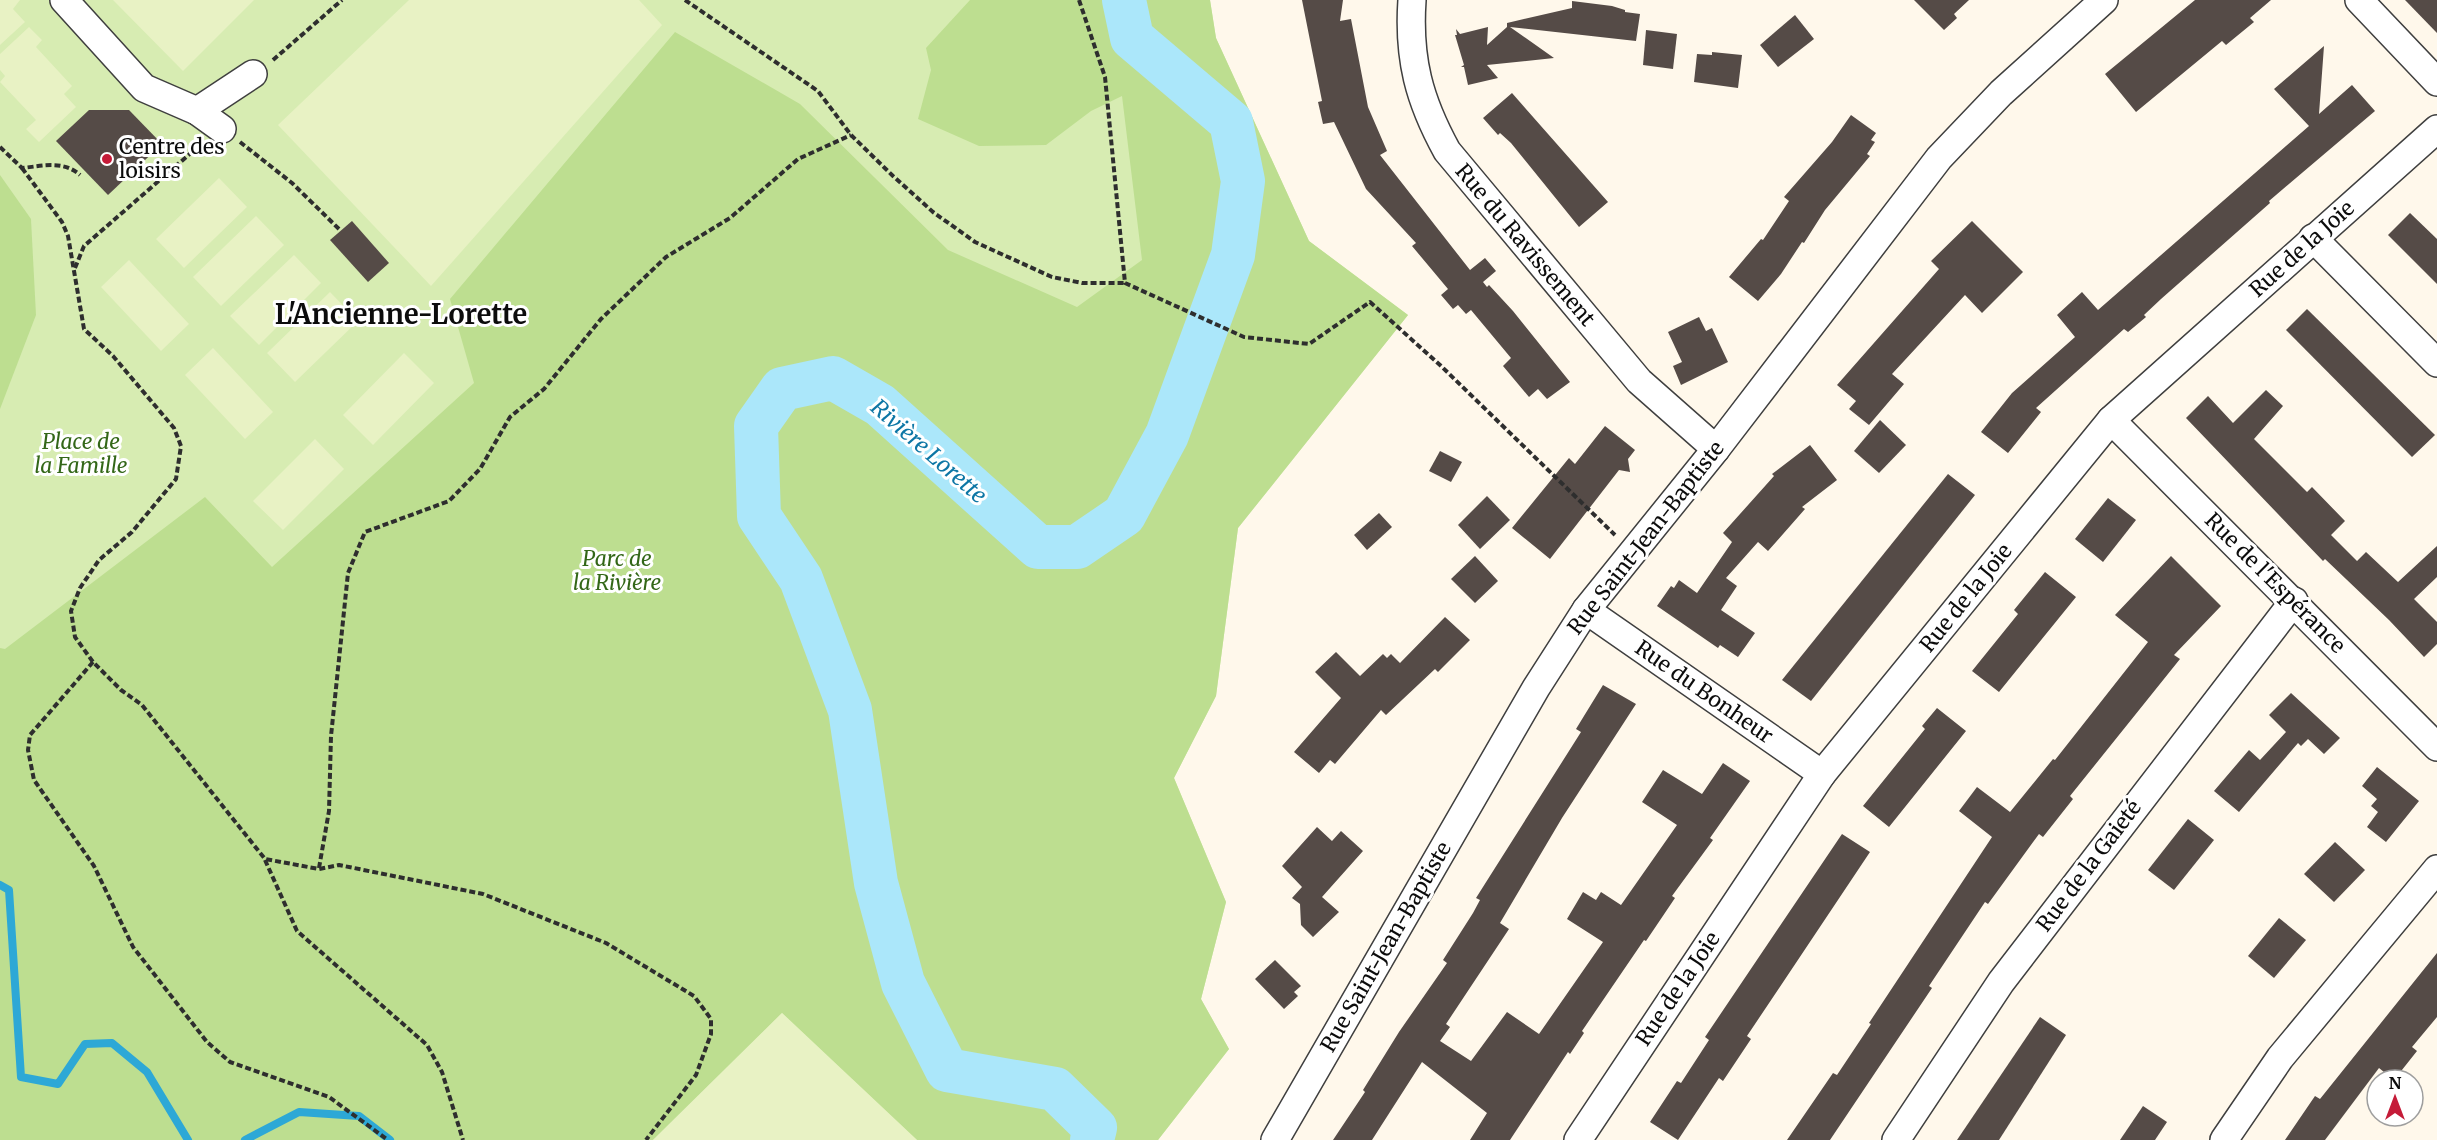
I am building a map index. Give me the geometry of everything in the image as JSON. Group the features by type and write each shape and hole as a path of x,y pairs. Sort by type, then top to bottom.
{"street":[{"path":"64,0 144,88 197,111 222,129"},
{"name":"Rue du Ravissement","path":"1412,0 1410,29 1417,76 1426,112 1447,151 1639,381 1716,449"},
{"name":"Rue Saint-Jean-Baptiste","path":"1275,1140 1536,688 1586,610 1716,449 1939,158 2001,93 2104,0"},
{"path":"2359,0 2437,82"},
{"path":"197,111 253,74"},
{"name":"Rue de la Joie","path":"1578,1140 1822,774 2111,420 2437,129"},
{"path":"2313,238 2437,363"},
{"name":"Rue de l'Espérance","path":"2111,420 2294,601 2437,747"},
{"name":"Rue de la Gaieté","path":"1896,1140 2001,982 2189,734 2294,601"},
{"name":"Rue du Bonheur","path":"1586,610 1822,774"},
{"path":"2224,1140 2280,1058 2437,869"}],"path":[{"path":"253,74 283,53 342,0"},
{"path":"685,0 818,91 851,135 933,212 975,242 1052,277 1082,283 1125,283 1244,337 1309,344 1370,302 1440,365 1633,553"},
{"path":"1079,0 1105,77 1125,283"},
{"path":"74,271 84,246 222,129 292,183 341,231"},
{"path":"319,869 329,811 331,736 348,573 364,532 448,501 480,469 510,417 544,389 601,319 666,257 730,218 798,159 851,135"},
{"path":"0,147 22,168 62,222 68,236 84,329 113,356 174,428 182,446 177,479 132,532 99,560 80,588 70,611 75,637 93,662 121,690 142,705 265,860 297,931 427,1045 442,1072 463,1140"},
{"path":"22,168 52,164 70,167 80,175"},
{"path":"93,662 30,735 28,750 34,780 94,866 133,947 207,1042 230,1062 329,1097 388,1140"},
{"path":"265,860 319,869 339,865 483,894 606,943 694,996 711,1019 711,1034 696,1075 646,1140"}],"green space":[{"name":"Parc de la Rivière","path":"0,0 1210,0 1216,38 1309,241 1408,315 1238,528 1216,696 1174,778 1226,902 1201,999 1229,1049 1158,1140 0,1140"},
{"path":"0,0 20,0 13,9 25,22 0,45"},
{"path":"113,0 254,0 183,71"},
{"path":"409,0 639,0 662,25 431,286 278,125"},
{"name":"Parc de la Rivière","path":"970,0 1210,0 1216,38 1309,241 1408,315 1238,528 1216,696 1174,778 1226,902 1201,999 1229,1049 1158,1140 917,1140 782,1013 653,1140 0,1140 0,648 5,649 205,497 272,567 474,383 450,299 675,32 800,104 948,250 1077,307 1142,260 1122,96 1091,111 1046,145 979,146 918,119 931,70 926,48"},
{"path":"29,27 42,40 36,47 72,86 64,94 76,107 39,142 26,129 36,120 0,82 5,76 0,70 0,54"},
{"path":"0,175 31,219 36,315 0,409"},
{"path":"219,178 247,207 184,268 156,239"},
{"path":"256,216 284,245 221,306 193,277"},
{"path":"294,255 321,283 259,345 230,316"},
{"path":"129,260 189,324 161,351 101,287"},
{"path":"330,292 358,321 295,382 267,353"},
{"path":"213,348 273,412 245,439 185,375"},
{"path":"404,353 434,383 373,445 343,415"},
{"path":"315,439 344,469 283,530 253,501"},
{"path":"782,1013 917,1140 653,1140"}],"building":[{"path":"1302,0 1343,0 1340,21 1351,19 1368,107 1387,151 1380,155 1470,270 1485,258 1496,271 1483,282 1487,287 1489,285 1513,311 1570,382 1547,399 1538,389 1529,397 1503,366 1511,358 1471,310 1466,314 1458,305 1453,309 1441,295 1448,289 1412,246 1416,243 1366,189 1334,122 1323,124 1318,102 1322,101"},
{"path":"1914,0 1969,0 1954,14 1957,18 1944,30"},
{"path":"2195,0 2271,0 2250,18 2254,22 2226,45 2222,41 2136,112 2105,74"},
{"path":"2405,0 2437,0 2437,33"},
{"path":"1572,1 1612,6 1625,10 1625,12 1640,14 1636,41 1510,27 1554,58 1487,65 1498,78 1468,85 1464,67 1461,67 1464,65 1455,35 1457,35 1456,29 1460,34 1488,27 1487,45 1507,27 1507,23 1572,8"},
{"path":"1795,15 1814,39 1778,67 1760,45"},
{"path":"1646,30 1677,34 1673,69 1643,65"},
{"path":"2324,46 2319,114 2352,85 2375,111 2269,201 2270,203 2144,315 2146,317 2128,332 2124,329 2036,408 2041,412 2008,453 1981,432 2012,393 2075,337 2057,315 2082,292 2098,310 2309,126 2274,89"},
{"path":"1712,52 1742,55 1738,88 1694,82 1697,54 1712,55"},
{"path":"1512,93 1608,202 1579,227 1511,143 1500,133 1498,135 1483,118"},
{"path":"89,110 129,110 162,144 108,195 56,141"},
{"path":"1851,115 1876,133 1871,140 1875,142 1867,154 1870,156 1825,210 1804,243 1802,242 1781,274 1758,301 1729,277 1761,239 1763,240 1789,201 1784,197 1832,142"},
{"path":"2410,213 2437,239 2437,284 2388,235"},
{"path":"352,221 389,263 368,282 330,240"},
{"path":"1972,221 2023,272 1982,313 1965,295 1892,374 1904,384 1869,425 1849,409 1856,401 1837,385 1939,269 1931,261"},
{"path":"2307,309 2435,435 2412,457 2286,330"},
{"path":"1699,317 1706,331 1712,328 1728,362 1681,385 1673,366 1682,362 1668,332"},
{"path":"2266,390 2283,406 2254,439 2307,492 2312,487 2345,521 2331,535 2357,561 2366,552 2398,582 2437,546 2437,577 2414,599 2437,622 2437,644 2424,657 2325,559 2323,561 2186,418 2208,396 2233,423"},
{"path":"1880,420 1906,445 1879,473 1854,451"},
{"path":"1605,426 1635,450 1628,459 1630,472 1619,470 1550,559 1512,528 1569,458 1575,464"},
{"path":"1810,445 1837,480 1802,507 1805,509 1768,551 1758,542 1726,578 1737,586 1721,610 1755,633 1738,657 1720,645 1718,648 1657,606 1671,586 1674,588 1679,580 1697,593 1732,542 1723,533 1774,476 1772,474"},
{"path":"1440,451 1462,462 1451,482 1429,471"},
{"path":"1948,474 1975,495 1811,701 1782,680"},
{"path":"1487,496 1510,520 1480,549 1458,525"},
{"path":"2108,498 2136,520 2103,562 2075,539"},
{"path":"1379,513 1392,527 1367,550 1354,535"},
{"path":"1475,556 1498,581 1475,603 1451,579"},
{"path":"2171,556 2221,606 2174,655 2180,659 2070,796 2073,799 2043,837 2039,834 1988,904 1985,902 1929,986 1932,988 1830,1140 1787,1140 1833,1073 1837,1075 1992,837 1959,811 1977,787 2010,812 2053,759 2055,760 2148,642 2115,615"},
{"path":"2045,572 2076,597 1999,692 1972,671 2018,614 2014,610"},
{"path":"1445,617 1470,640 1438,672 1435,669 1386,715 1381,710 1335,764 1330,760 1319,773 1294,752 1341,698 1315,672 1336,652 1360,676 1383,654 1387,658 1391,654 1400,663"},
{"path":"1603,685 1636,704 1562,818 1500,923 1509,929 1446,1024 1450,1027 1440,1041 1471,1061 1507,1012 1539,1034 1603,942 1567,919 1583,892 1596,900 1601,892 1621,905 1677,825 1642,802 1663,770 1702,794 1723,763 1750,781 1710,838 1713,840 1672,896 1675,898 1646,941 1644,940 1582,1031 1584,1033 1570,1054 1568,1052 1510,1140 1470,1140 1487,1113 1422,1062 1372,1140 1333,1140 1365,1092 1363,1090 1399,1032 1447,963 1443,960 1480,900 1476,898 1581,732 1576,729"},
{"path":"2291,693 2340,738 2324,754 2308,739 2301,746 2298,743 2239,812 2214,791 2249,750 2260,760 2286,732 2269,715"},
{"path":"1937,708 1966,731 1889,827 1863,806 1925,729 1922,726"},
{"path":"2377,767 2419,801 2386,842 2367,827 2378,812 2371,806 2377,799 2362,786"},
{"path":"2188,819 2214,840 2174,890 2148,870"},
{"path":"1317,827 1332,841 1341,831 1363,851 1322,897 1339,912 1313,937 1301,925 1300,904 1292,898 1302,887 1282,866"},
{"path":"1842,834 1870,852 1747,1036 1751,1039 1723,1081 1719,1078 1678,1140 1650,1122 1677,1081 1681,1083 1709,1040 1705,1037"},
{"path":"2335,842 2365,870 2334,902 2304,874"},
{"path":"2279,918 2306,940 2274,978 2248,956"},
{"path":"2437,953 2437,1017 2412,1047 2417,1051 2404,1068 2365,1068 2365,1087 2325,1140 2285,1140 2315,1096 2320,1099"},
{"path":"1275,960 1301,986 1294,992 1298,996 1284,1009 1255,979"},
{"path":"2040,1017 2066,1035 1999,1140 1957,1140"},
{"path":"2143,1106 2167,1122 2155,1140 2120,1140"}],"waterway":[{"name":"Rivière Lorette","path":"1092,1140 1095,1128 1055,1089 947,1070 903,983 876,883 850,710 801,579 759,516 756,426 782,389 833,378 880,405 1038,547 1077,547 1124,515 1167,435 1233,255 1243,181 1231,122 1132,38 1124,0"},
{"path":"0,885 9,890 21,1077 58,1084 85,1044 112,1043 147,1072 188,1140"},
{"path":"245,1140 299,1112 359,1116 390,1140"}],"place":[{"name":"Centre des loisirs","path":"107,159"}],"district":[{"name":"L'Ancienne-Lorette","path":"401,315"}],"park label":[{"name":"Place de la Famille","path":"81,454"}]}
